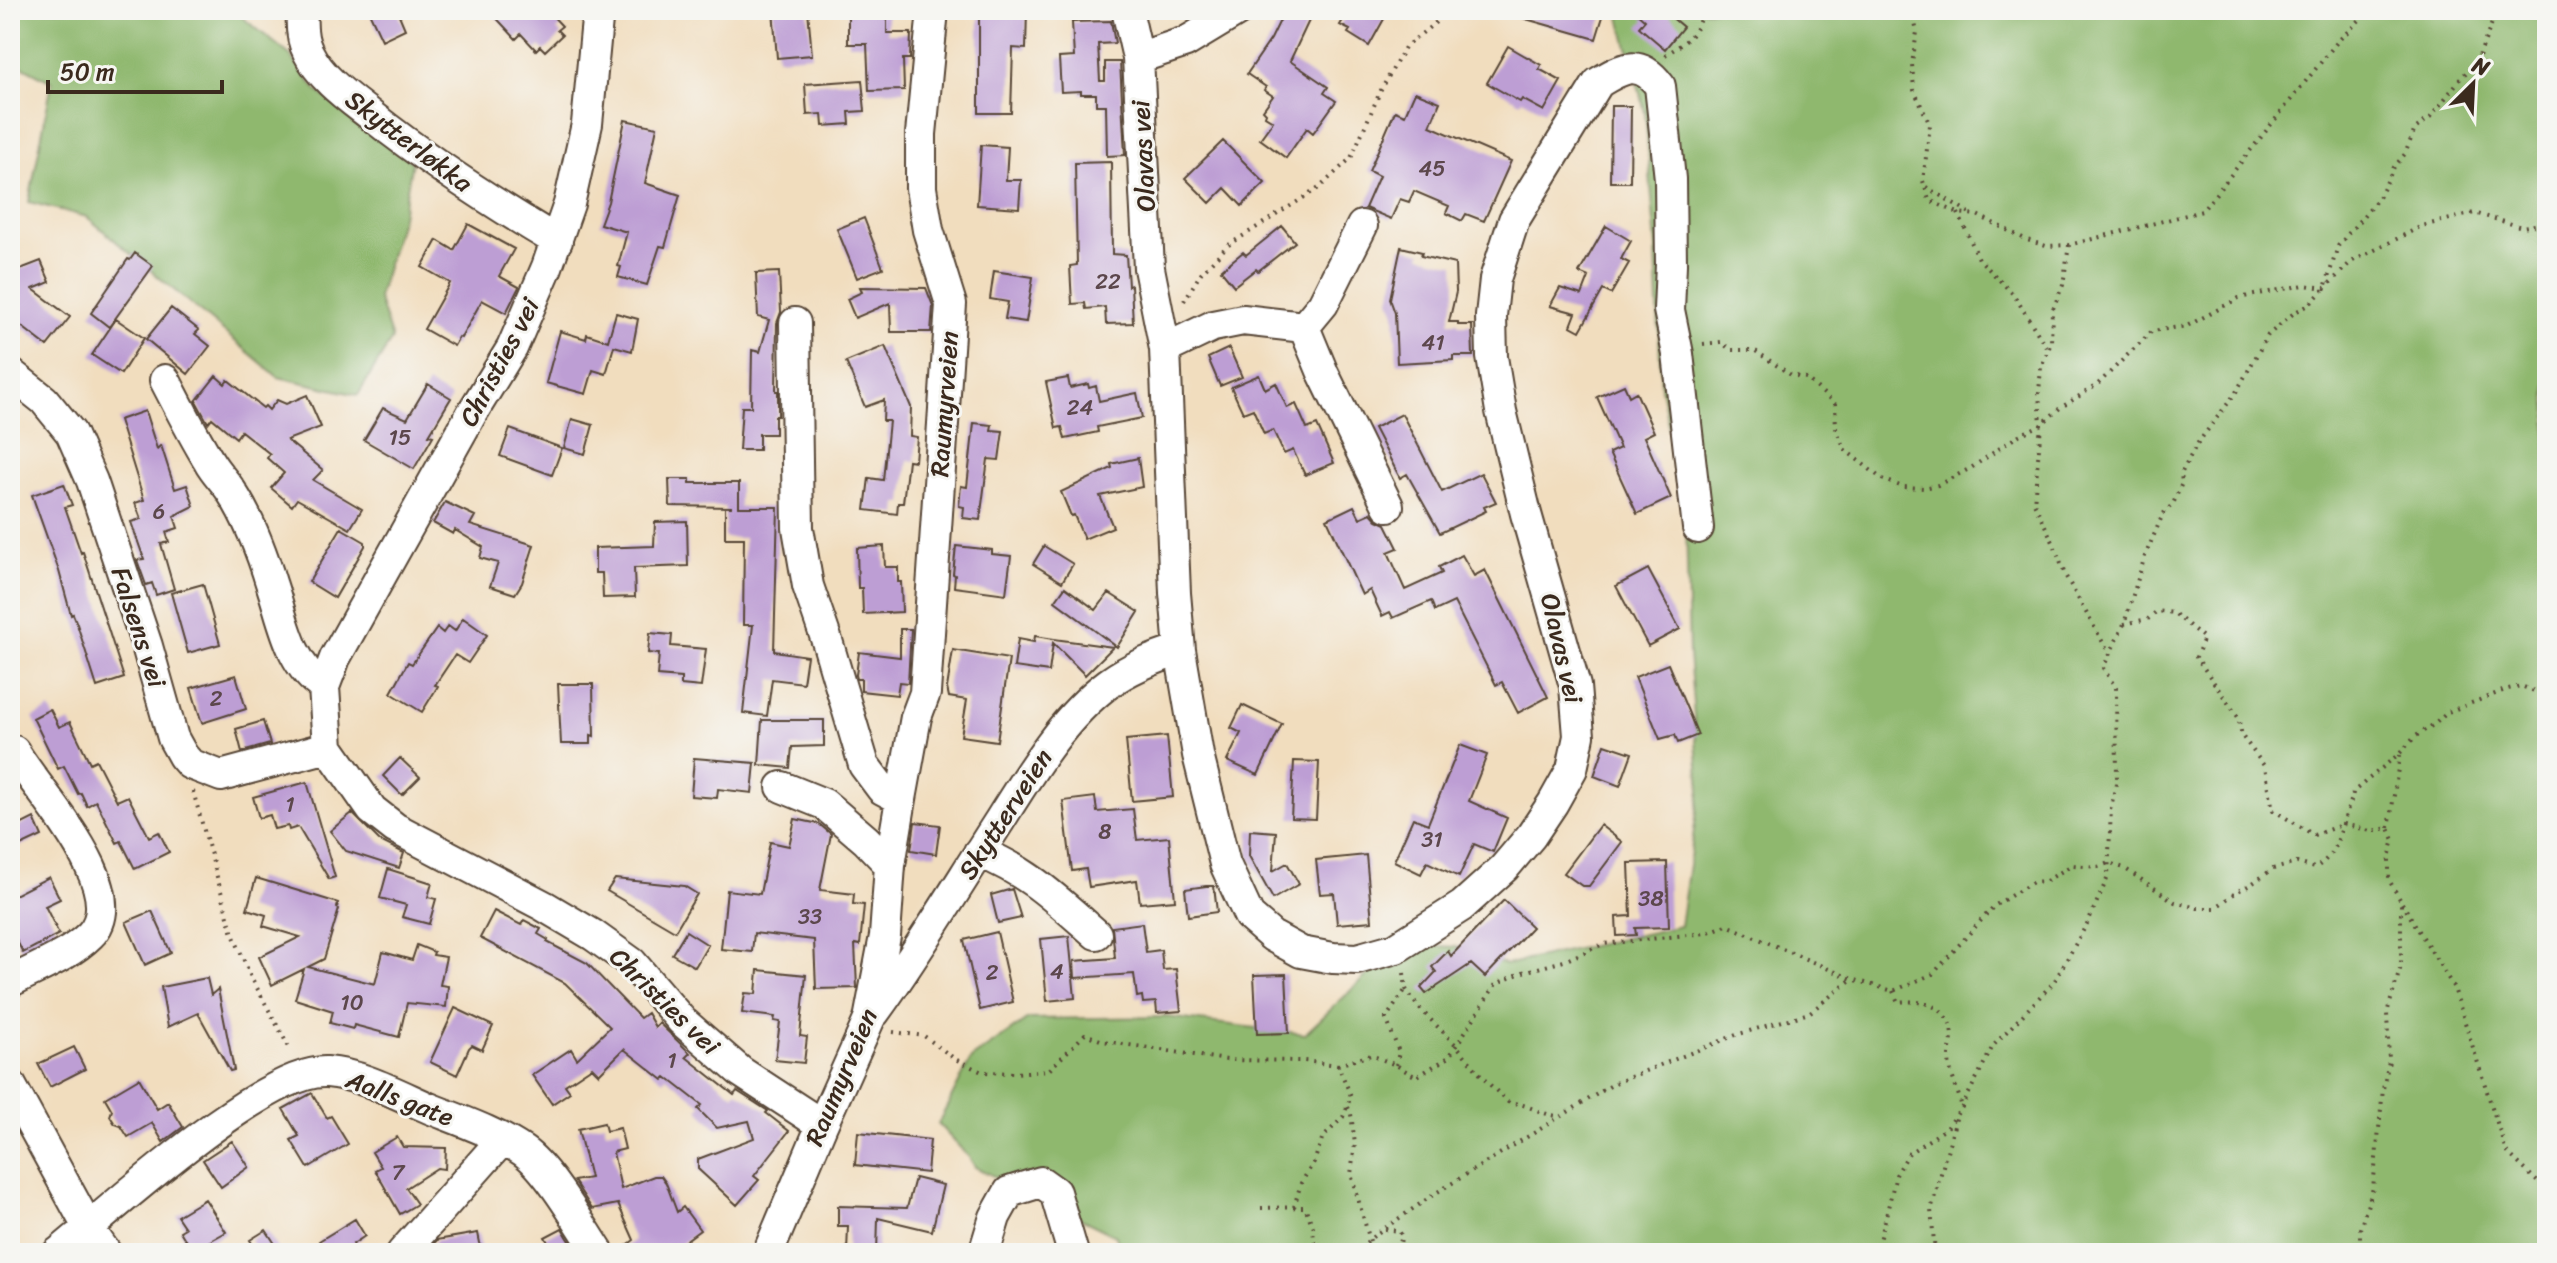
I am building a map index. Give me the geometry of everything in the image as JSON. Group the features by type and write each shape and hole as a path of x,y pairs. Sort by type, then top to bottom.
{"street":[{"name":"Skytterløkka","path":"302,10 300,26 306,50 342,93 439,168 557,241"},
{"name":"Christies vei","path":"598,10 587,124 569,204 557,241 512,348 472,413 335,658 324,687 328,747 372,810 395,828 593,935 632,963 682,1021 741,1072 822,1125"},
{"name":"Raumyrveien","path":"768,1253 869,1020 885,936 890,865 901,799 916,717 925,693 951,304 928,230 921,188 921,134 933,10"},
{"name":"Olavas vei","path":"1127,10 1138,58 1149,268 1165,349 1180,650 1198,755 1225,864 1249,916 1272,936 1301,952 1333,958 1357,959 1396,948 1462,906 1504,868 1531,836 1572,769 1579,736 1575,686 1526,514 1501,411 1492,357 1491,316 1495,279 1514,220 1598,83 1619,69 1635,68 1652,75"},
{"path":"1138,58 1186,42 1239,10"},
{"path":"1652,75 1660,86 1670,179 1669,310 1678,354 1698,528"},
{"path":"1304,327 1323,304 1362,226"},
{"path":"1165,349 1213,326 1243,320 1304,327"},
{"path":"795,323 798,528 808,586 864,765 882,789 901,799"},
{"path":"1304,327 1388,506"},
{"name":"Falsens vei","path":"10,373 44,400 71,433 92,481 147,646 173,738 183,756 197,767"},
{"path":"165,380 210,463 247,517 291,647 316,682 324,687"},
{"name":"Skytterveien","path":"869,1020 909,965 1041,756 1069,722 1109,683 1147,660 1180,650"},
{"path":"197,767 221,776 328,747"},
{"path":"10,982 78,945 92,933 101,902 85,855 14,751"},
{"path":"782,787 824,804 890,865"},
{"path":"979,852 1008,864 1043,888 1096,934"},
{"name":"Aalls gate","path":"58,1253 97,1241 247,1102 302,1074 327,1072 369,1082 525,1152 553,1184 599,1253"},
{"path":"10,1084 97,1241"},
{"path":"402,1253 502,1140"},
{"path":"984,1253 995,1217 1009,1192 1041,1182 1055,1192 1073,1253"}],"path":[{"path":"1183,303 1201,273 1227,246 1319,188 1351,158 1380,92 1405,47 1451,10"},
{"path":"1652,75 1654,62 1693,35 1702,10"},
{"path":"1912,10 1917,32 1912,64 1914,90 1930,125 1924,186 1929,200 1958,213 1977,215 2046,246 2069,245 2202,211 2338,41 2370,10"},
{"path":"2325,288 2338,246 2380,196 2394,167 2405,154 2415,129 2430,118 2477,61 2497,10"},
{"path":"1924,186 1972,214"},
{"path":"1958,213 1979,259 2014,295 2048,350"},
{"path":"1877,1253 1896,1175 1909,1153 1947,1128 1993,1046 2054,982 2088,922 2108,877 2111,808 2117,778 2116,688 2103,668 2124,624 2145,556 2163,514 2173,504 2182,483 2181,474 2197,444 2235,394 2268,335 2295,312 2309,305 2351,262 2422,226 2474,213 2522,227 2547,223"},
{"path":"2069,245 2063,285 2052,311 2051,343 2041,367 2041,425 2034,503 2065,575 2110,655"},
{"path":"1678,354 1701,344 1721,342 1731,350 1754,350 1791,375 1806,378 1835,404 1836,428 1844,449 1882,479 1903,487 1924,488 1938,485 1971,468 2019,435 2041,425 2060,408 2097,385 2152,331 2187,326 2239,298 2304,285 2325,288"},
{"path":"2124,624 2148,619 2157,611 2174,613 2204,638 2196,657 2238,717 2242,736 2265,767 2273,810 2314,835 2344,824 2370,831 2389,828"},
{"path":"869,1020 894,1032 924,1036 955,1059 982,1072 1049,1070 1085,1034 1103,1041 1212,1058 1338,1065 1371,1055 1416,1077 1449,1057 1496,984 1603,944 1706,933 1727,925 1852,979 1893,991 1933,974 1994,906 2033,882 2046,881 2072,865 2098,867 2109,863 2124,868 2175,902 2197,908 2215,908 2273,869 2297,863 2315,868 2328,861 2342,834 2353,792 2448,712 2521,686 2547,696"},
{"path":"2400,753 2389,828 2394,840 2389,857 2389,880 2454,988 2506,1151 2547,1191"},
{"path":"197,767 190,779 233,934 250,975 302,1074"},
{"path":"2355,1253 2360,1247 2360,1229 2373,1188 2383,1089 2389,1061 2387,1013 2401,966 2401,901"},
{"path":"1396,948 1406,989 1418,1007 1457,1046 1477,1072 1509,1103 1516,1102 1553,1116 1562,1115"},
{"path":"1354,1253 1436,1193 1615,1083 1736,1035 1809,1013 1852,979"},
{"path":"1396,1065 1399,1052 1386,1018 1406,989"},
{"path":"1893,991 1898,1002 1934,1005 1951,1024 1953,1040 1948,1058 1960,1108 1931,1210 1935,1253"},
{"path":"1294,1207 1301,1183 1314,1162 1322,1139 1343,1117 1351,1096 1338,1065"},
{"path":"1347,1105 1355,1144 1351,1174 1370,1241"},
{"path":"1261,1208 1305,1207 1313,1227 1314,1241 1322,1253"},
{"path":"1385,1229 1399,1231 1402,1236 1397,1253"}],"green space":[{"path":"10,10 233,10 290,55 317,91 412,162 402,216 378,298 392,339 358,395 278,377 87,217 29,202 52,82 10,60"},
{"path":"1613,10 2547,10 2547,1253 1121,1253 1116,1236 975,1167 938,1124 971,1059 1028,1019 1167,1017 1305,1034 1400,944 1456,947 1505,965 1680,926 1700,790 1689,654 1686,518 1661,388 1656,248 1645,112 1620,17"}],"building":[{"path":"368,10 397,10 405,29 382,40"},
{"path":"489,10 547,10 562,26 557,30 562,35 545,51 540,46 536,50 521,34 516,39"},
{"path":"773,10 808,10 812,55 777,58"},
{"path":"848,10 887,10 887,33 911,33 910,59 903,59 904,90 869,91 867,44 848,44"},
{"path":"979,10 1027,10 1026,49 1013,48 1011,113 979,113"},
{"path":"1285,10 1314,10 1290,61 1328,87 1324,93 1336,101 1313,133 1307,128 1286,158 1260,139 1273,121 1265,116 1263,110 1273,96 1247,74 1271,39"},
{"path":"1349,10 1389,10 1369,46 1340,25"},
{"path":"1513,10 1605,10 1596,39 1512,15"},
{"path":"1634,10 1663,10 1683,27 1665,49 1639,27 1645,20"},
{"path":"1111,21 1115,43 1098,44 1100,81 1105,81 1105,62 1120,62 1125,155 1107,156 1106,105 1096,105 1096,94 1061,92 1059,58 1074,57 1072,22"},
{"path":"1508,46 1561,81 1544,111 1522,99 1520,102 1487,83"},
{"path":"862,80 865,111 849,112 850,124 823,126 822,114 807,115 805,84"},
{"path":"1415,92 1440,102 1430,126 1511,161 1484,221 1466,214 1462,221 1446,213 1449,206 1414,191 1409,202 1400,199 1391,219 1365,208 1379,176 1369,171 1395,111 1405,115"},
{"path":"1611,106 1631,106 1630,182 1610,182"},
{"path":"625,120 657,127 645,183 680,195 665,247 660,246 647,285 618,277 627,232 600,224 608,202"},
{"path":"1223,141 1265,183 1242,206 1225,188 1210,203 1185,178"},
{"path":"981,145 1008,147 1006,180 1021,180 1019,208 977,205"},
{"path":"1111,162 1112,254 1126,255 1133,323 1106,324 1105,307 1086,309 1085,303 1072,304 1070,266 1077,265 1075,163"},
{"path":"864,218 883,268 857,278 837,229"},
{"path":"468,224 514,249 499,276 519,287 506,313 482,300 454,346 424,329 450,283 422,267 437,240 454,250"},
{"path":"1282,226 1295,242 1234,286 1221,270 1243,252 1246,255"},
{"path":"1606,226 1631,241 1621,259 1629,263 1611,294 1603,290 1580,331 1571,326 1576,313 1550,306 1560,288 1582,295 1589,277 1579,273"},
{"path":"1401,247 1422,252 1421,256 1455,264 1456,292 1449,322 1472,325 1473,356 1397,363 1395,313 1390,299"},
{"path":"135,253 153,266 109,327 91,313"},
{"path":"41,261 50,282 33,289 70,317 47,346 12,319 10,314 10,273"},
{"path":"994,271 1033,277 1026,322 1005,319 1008,302 990,299"},
{"path":"779,272 781,312 777,323 778,416 775,416 775,434 759,434 759,450 739,450 742,407 751,407 752,350 760,352 769,320 758,317 756,273"},
{"path":"860,287 926,288 933,306 931,332 891,332 890,303 855,318 847,299 862,292"},
{"path":"171,308 199,330 195,334 210,346 188,374 146,339"},
{"path":"616,313 638,319 632,351 614,346 606,374 593,370 586,394 546,383 560,331 586,339 587,334 608,341"},
{"path":"116,319 144,338 121,374 92,355"},
{"path":"885,346 911,407 910,436 917,437 915,461 908,460 903,503 898,503 897,514 865,510 869,478 883,480 889,421 883,421 884,400 865,407 846,362"},
{"path":"1229,348 1242,377 1220,386 1208,358"},
{"path":"1259,375 1265,389 1276,383 1287,408 1296,404 1307,429 1317,425 1334,463 1305,475 1293,450 1284,454 1273,430 1264,434 1253,409 1243,413 1231,387"},
{"path":"216,376 225,384 228,380 269,410 277,400 286,404 307,395 321,427 287,440 323,470 313,480 362,509 350,529 297,499 292,506 271,488 284,473 267,458 270,454 241,431 236,438 212,418 208,423 196,401"},
{"path":"1068,378 1070,388 1088,384 1089,388 1096,386 1099,401 1137,393 1142,418 1097,427 1098,432 1065,439 1062,427 1056,428 1046,382"},
{"path":"428,384 451,398 429,435 433,436 414,469 364,440 383,408 407,419"},
{"path":"1624,385 1629,396 1636,392 1654,432 1644,437 1671,498 1637,514 1609,453 1620,448 1597,397"},
{"path":"145,411 157,449 161,445 175,489 187,485 194,506 174,516 178,528 166,532 169,542 161,544 174,589 156,595 152,583 146,585 137,560 144,559 131,522 141,519 135,503 144,500 119,420"},
{"path":"1402,414 1442,492 1481,473 1496,502 1484,507 1486,511 1440,533 1407,474 1400,478 1374,428"},
{"path":"572,419 593,425 585,454 564,448"},
{"path":"974,423 992,425 991,430 1003,431 999,460 988,459 980,520 963,518 964,507 959,506 961,486 967,487"},
{"path":"510,429 562,448 552,475 500,456"},
{"path":"1138,458 1142,487 1100,496 1113,527 1084,539 1061,492 1112,468 1111,464"},
{"path":"669,479 690,479 690,483 739,483 739,507 778,507 774,651 807,656 803,683 772,679 767,716 743,713 753,625 743,625 744,538 725,538 725,507 732,507 670,506"},
{"path":"64,484 72,505 65,507 124,678 97,687 32,495"},
{"path":"445,502 475,516 470,525 534,545 522,583 515,594 490,586 498,563 480,558 483,547 455,530 453,534 433,523"},
{"path":"1354,506 1360,518 1371,513 1386,524 1398,548 1388,552 1405,590 1442,573 1439,567 1462,555 1474,576 1485,570 1548,697 1518,713 1502,682 1496,685 1454,602 1435,611 1431,601 1393,618 1390,612 1382,616 1370,590 1362,595 1327,519"},
{"path":"687,521 688,566 634,568 635,597 603,598 602,573 595,573 595,548 654,546 655,522"},
{"path":"341,528 365,542 365,546 335,598 309,582"},
{"path":"884,546 885,567 898,567 902,612 863,614 862,588 858,588 857,548"},
{"path":"956,546 992,550 992,554 1011,556 1006,594 954,587"},
{"path":"1044,546 1073,564 1062,582 1033,564"},
{"path":"1648,569 1680,629 1648,646 1616,586"},
{"path":"203,584 220,644 188,653 171,593"},
{"path":"1065,587 1096,610 1109,593 1139,612 1117,647 1055,601"},
{"path":"463,618 487,635 468,663 455,655 422,712 391,693 408,662 412,664 437,628 443,633 448,626 455,631"},
{"path":"900,629 911,629 908,683 899,682 897,695 861,691 861,679 857,679 856,675 859,652 900,657"},
{"path":"650,633 672,635 671,646 706,649 701,687 681,685 681,678 657,676 659,654 648,653"},
{"path":"1035,636 1113,647 1085,675 1053,643 1049,672 1014,667 1018,639 1034,642"},
{"path":"953,650 1009,659 997,741 961,736 967,700 949,697 947,688"},
{"path":"1668,664 1698,735 1678,743 1675,735 1660,739 1635,677"},
{"path":"236,675 246,709 202,723 191,688"},
{"path":"558,684 593,684 594,736 591,735 591,744 561,744"},
{"path":"1242,705 1282,724 1258,775 1227,761 1241,733 1231,728"},
{"path":"50,709 59,727 70,722 90,763 96,760 117,801 128,796 149,837 159,832 169,852 135,869 121,841 117,843 96,801 87,806 64,766 58,769 33,718"},
{"path":"762,720 824,720 824,746 792,747 790,768 759,765"},
{"path":"263,721 270,744 242,752 236,729"},
{"path":"1167,736 1173,797 1132,801 1126,740"},
{"path":"1605,744 1632,753 1620,786 1594,776"},
{"path":"1460,745 1487,755 1469,801 1507,818 1493,852 1474,844 1459,877 1427,862 1421,874 1394,861 1413,818 1428,824"},
{"path":"400,758 420,777 402,795 383,776"},
{"path":"694,758 755,763 752,793 718,789 717,798 691,796"},
{"path":"1294,761 1319,762 1316,819 1291,818"},
{"path":"307,782 335,877 329,879 298,827 274,829 270,815 259,818 253,797"},
{"path":"1095,797 1097,812 1133,809 1137,840 1169,837 1175,900 1140,903 1137,880 1089,887 1086,869 1072,871 1063,801"},
{"path":"352,813 380,841 404,853 399,868 346,851 330,831"},
{"path":"34,818 42,836 10,851 10,830"},
{"path":"795,819 819,824 831,834 820,890 854,894 853,904 864,905 860,945 855,944 857,988 816,989 814,940 754,933 752,952 721,949 727,890 760,894 770,842 789,846"},
{"path":"915,822 940,825 936,854 911,850"},
{"path":"1600,825 1622,842 1589,886 1582,886 1564,873"},
{"path":"1250,830 1276,832 1273,871 1287,863 1299,884 1273,899 1249,856"},
{"path":"1366,855 1372,921 1337,924 1334,893 1320,894 1316,860"},
{"path":"1667,862 1669,927 1635,928 1636,935 1617,936 1616,917 1631,916 1629,863"},
{"path":"388,869 432,883 428,897 436,899 429,924 402,917 406,905 380,898"},
{"path":"49,877 60,899 45,906 59,934 23,953 10,927 10,897"},
{"path":"256,878 338,903 339,909 324,959 308,967 375,984 383,952 412,960 417,945 434,952 433,955 446,957 440,985 448,986 446,1007 407,1003 399,1037 354,1025 353,1029 330,1023 333,1011 295,999 304,969 272,985 259,957 300,937 263,926 266,915 247,909"},
{"path":"615,879 684,886 697,894 675,931 607,891"},
{"path":"1214,886 1217,912 1188,916 1185,889"},
{"path":"1012,889 1021,918 998,923 991,895"},
{"path":"1504,900 1532,927 1485,977 1471,964 1426,994 1421,988 1436,972 1432,967 1448,951 1451,956"},
{"path":"152,911 171,953 145,965 126,922"},
{"path":"494,911 521,925 524,920 541,929 538,934 547,942 587,963 640,1018 647,1013 655,1027 659,1023 690,1053 686,1057 734,1095 737,1091 768,1111 766,1113 789,1131 754,1176 759,1180 737,1205 698,1169 698,1159 754,1138 749,1121 717,1128 698,1109 702,1105 666,1077 663,1080 624,1049 599,1074 592,1067 565,1085 570,1092 552,1104 532,1075 571,1049 577,1059 610,1027 565,983 480,938"},
{"path":"1142,923 1146,952 1161,950 1163,970 1176,969 1181,1011 1157,1013 1156,1002 1143,1003 1142,996 1137,997 1134,974 1075,978 1074,961 1115,958 1112,927"},
{"path":"686,931 708,945 695,967 672,954"},
{"path":"997,932 1013,1002 980,1010 964,940"},
{"path":"1069,936 1075,998 1047,1001 1041,939"},
{"path":"758,970 806,975 800,1036 807,1037 804,1063 775,1060 780,1022 774,1021 775,1017 742,1013 745,993 756,994"},
{"path":"1286,974 1289,1033 1257,1034 1254,975"},
{"path":"207,978 211,995 218,989 234,1070 230,1071 198,1013 168,1027 161,987"},
{"path":"455,1008 493,1026 482,1050 472,1045 469,1048 457,1075 430,1062"},
{"path":"74,1047 85,1069 50,1087 38,1064"},
{"path":"139,1078 157,1109 168,1102 183,1127 163,1142 152,1123 128,1137 110,1116 112,1110 105,1098"},
{"path":"312,1093 348,1144 308,1168 291,1140 299,1136 283,1109"},
{"path":"604,1123 606,1131 620,1128 625,1149 613,1152 621,1189 661,1176 677,1212 683,1207 700,1230 681,1244 688,1253 617,1253 634,1240 618,1204 592,1209 574,1181 590,1178 578,1129"},
{"path":"858,1132 930,1140 927,1173 855,1165"},
{"path":"397,1137 403,1147 446,1148 445,1169 437,1168 406,1188 417,1204 400,1214 375,1170 381,1167 372,1152"},
{"path":"232,1141 249,1167 221,1187 203,1160"},
{"path":"915,1178 943,1185 932,1231 878,1218 877,1253 847,1253 848,1226 838,1226 838,1206 907,1208"},
{"path":"205,1199 226,1232 192,1251 180,1231 185,1228 177,1216"},
{"path":"355,1219 365,1236 353,1244 358,1253 326,1253 319,1241"},
{"path":"562,1228 578,1253 554,1253 545,1237"},
{"path":"266,1230 281,1253 258,1253 250,1240"},
{"path":"478,1233 482,1253 426,1253 437,1240"}]}
